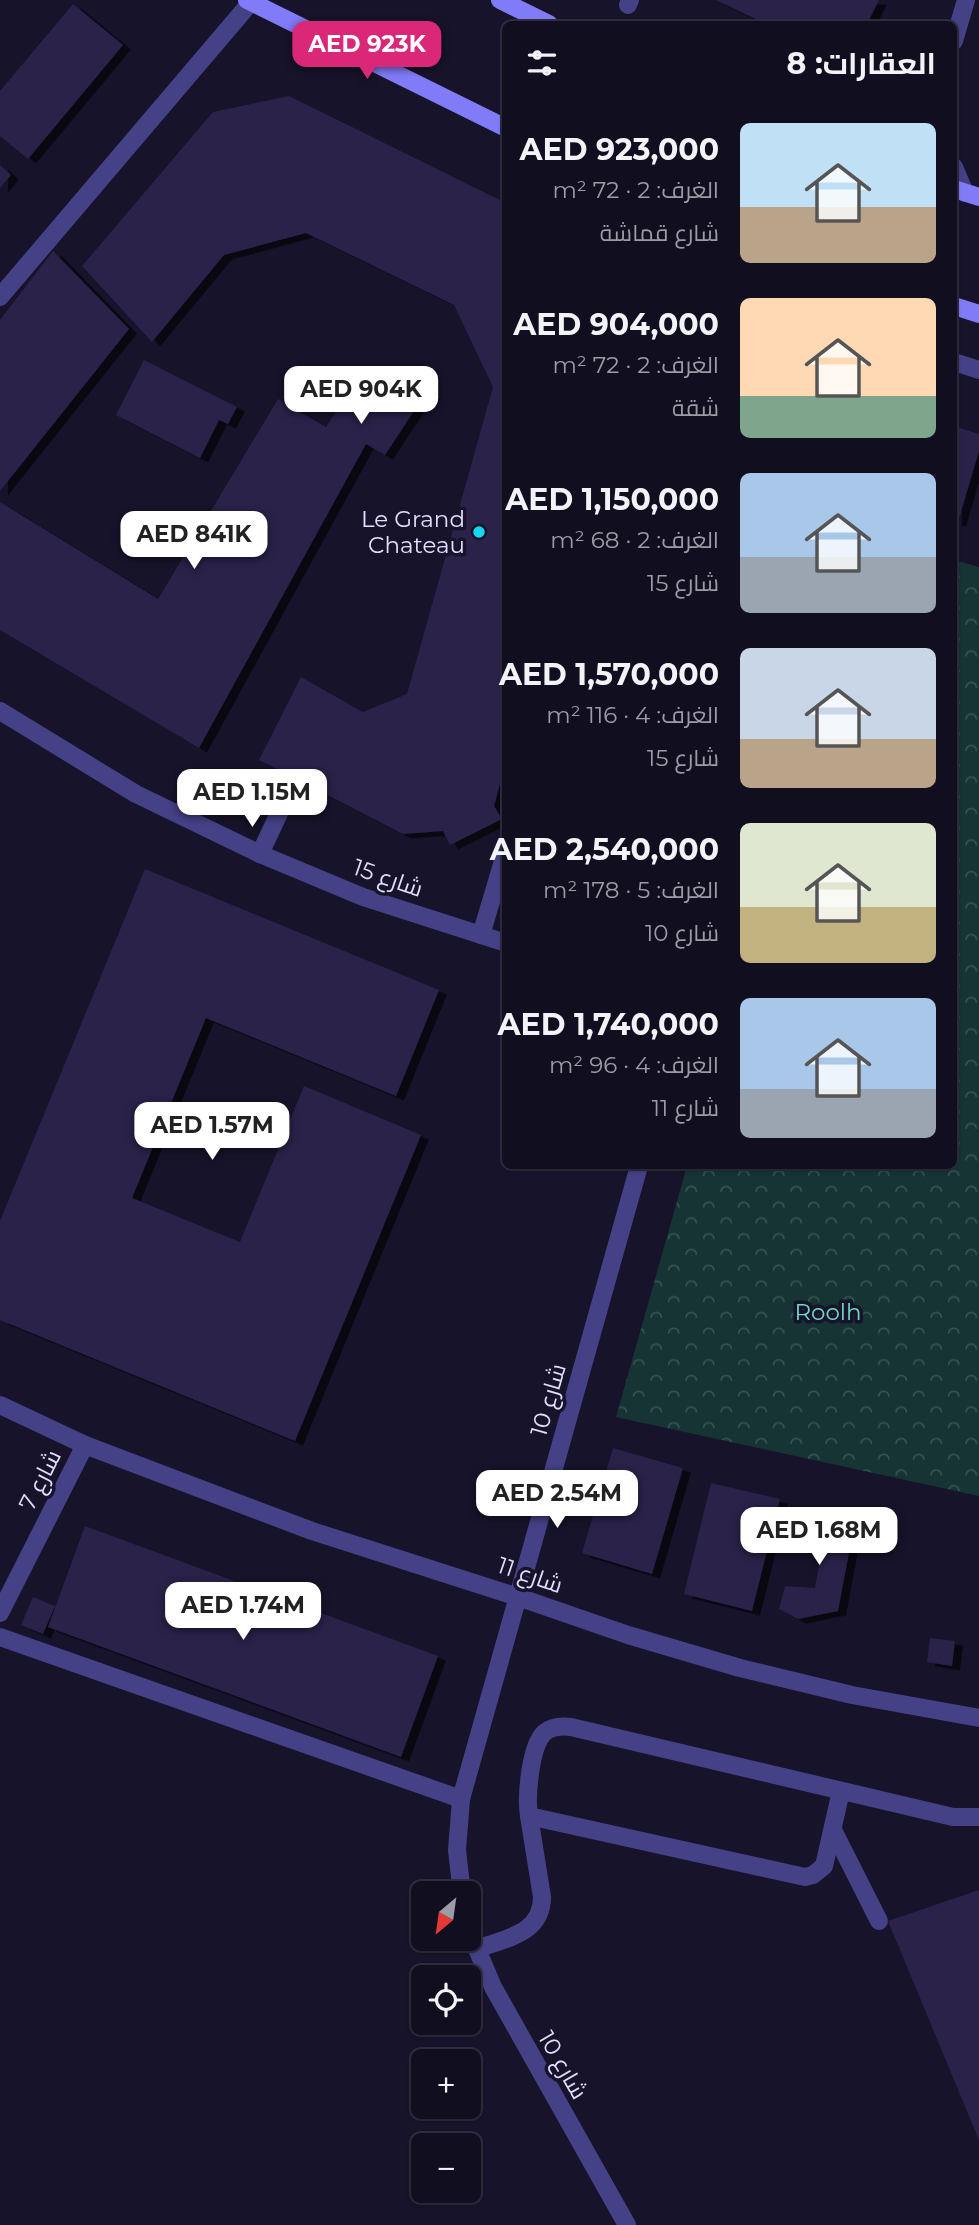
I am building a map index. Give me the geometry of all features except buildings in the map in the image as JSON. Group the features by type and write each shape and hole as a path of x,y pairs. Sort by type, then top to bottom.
{"street":[{"path":"500,0 543,21"},
{"path":"957,31 966,0"},
{"path":"0,297 249,1 502,126"},
{"path":"957,174 966,193"},
{"path":"957,307 979,314"},
{"path":"957,363 979,370"},
{"name":"شارع 15","path":"0,711 136,794 260,854 363,897 502,942"},
{"path":"260,854 295,779"},
{"path":"481,935 502,864"},
{"name":"شارع 10","path":"460,1881 457,1850 461,1799 638,1169"},
{"name":"شارع 11","path":"0,1405 85,1445 312,1531 628,1635 740,1668 852,1695 979,1718"},
{"name":"شارع 7","path":"0,1613 85,1445"},
{"path":"0,1637 461,1799"},
{"path":"481,1947 522,1932 538,1918 542,1908 527,1787 539,1740 552,1728 562,1726 953,1817 979,1817"},
{"path":"529,1816 805,1877 813,1875 824,1866 841,1791"},
{"path":"833,1830 879,1922"},
{"name":"شارع 10","path":"478,1951 520,2039 627,2225"}],"green space":[{"name":"Roolh","path":"957,561 979,567 979,1496 616,1417 686,1169 957,1169"}],"place":[{"name":"Le Grand Chateau","path":"479,532"}]}
